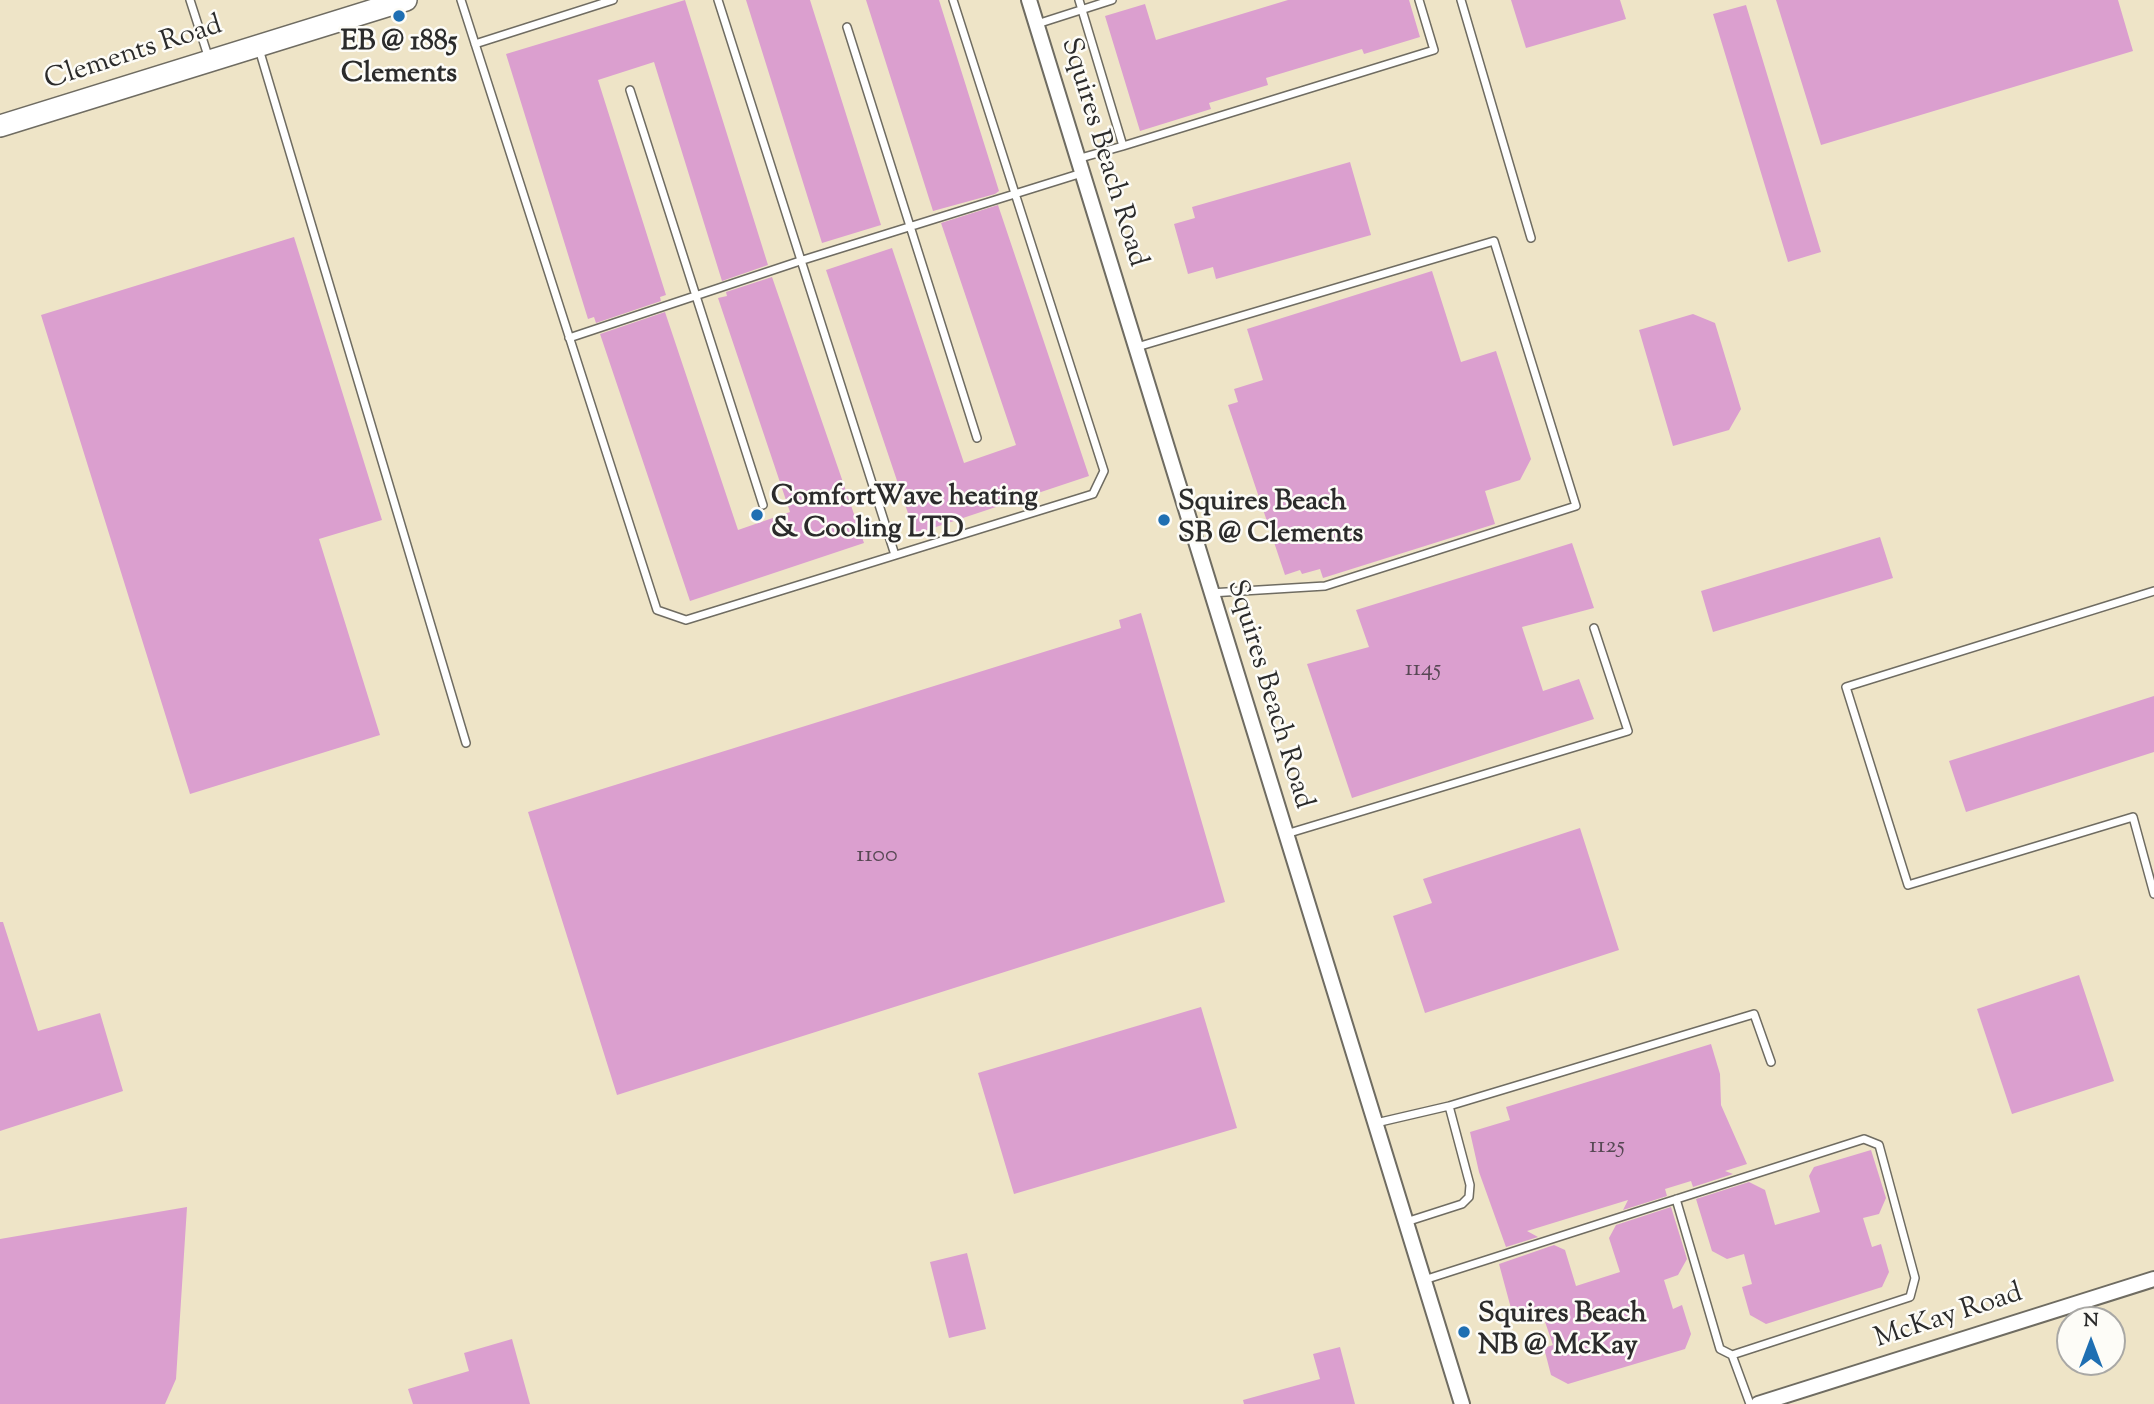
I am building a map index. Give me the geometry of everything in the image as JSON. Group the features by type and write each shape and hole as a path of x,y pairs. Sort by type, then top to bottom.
{"street":[{"name":"Clements Road","path":"0,126 210,61 362,6 406,0"},
{"name":"Squires Beach Road","path":"1029,0 1462,1404"},
{"name":"McKay Road","path":"1758,1404 2154,1279"}],"lane":[{"path":"190,0 210,61"},
{"path":"461,0 657,610 686,620 1093,494 1104,471 953,0"},
{"path":"475,44 613,0"},
{"path":"718,0 895,555"},
{"path":"1079,0 1123,146"},
{"path":"1036,24 1112,0"},
{"path":"569,338 803,260 1016,196 1123,146 1434,50 1419,0"},
{"path":"1461,0 1531,238"},
{"path":"847,27 977,438"},
{"path":"258,45 466,743"},
{"path":"630,90 763,505"},
{"path":"1137,347 1494,241 1576,506 1325,586 1210,593"},
{"path":"2154,591 1846,687 1908,885 2133,817 2154,894"},
{"path":"1286,835 1628,731 1594,628"},
{"path":"1376,1123 1449,1106 1754,1014 1771,1062"},
{"path":"1406,1222 1462,1203 1469,1197 1470,1185 1449,1106"},
{"path":"1424,1280 1864,1139 1879,1145 1915,1278 1910,1297 1732,1355"},
{"path":"1676,1199 1720,1349 1732,1355 1751,1404"}],"building":[{"path":"685,0 768,265 722,281 654,62 598,80 666,295 660,297 661,301 596,323 594,317 588,319 506,54"},
{"path":"746,0 810,0 881,225 822,243"},
{"path":"866,0 939,0 999,191 995,194 933,211"},
{"path":"1288,0 1409,0 1420,37 1364,54 1362,49 1266,78 1268,85 1209,103 1211,109 1140,131 1105,16 1145,4 1156,40"},
{"path":"1511,0 1620,0 1626,19 1526,48"},
{"path":"1776,0 2118,0 2133,51 1821,145"},
{"path":"1746,5 1821,252 1788,262 1713,14"},
{"path":"1350,162 1371,235 1216,279 1213,267 1188,274 1174,224 1195,218 1192,207"},
{"path":"998,205 1089,476 915,534 826,270 892,248 964,463 1016,445 941,223"},
{"path":"294,237 382,520 319,539 380,735 190,794 41,315"},
{"path":"1432,271 1461,362 1496,351 1531,459 1520,480 1485,491 1495,524 1323,578 1320,569 1302,574 1300,570 1285,575 1228,405 1238,402 1234,389 1263,380 1247,329"},
{"path":"772,277 864,543 690,601 600,334 665,312 738,530 790,512 718,298 727,296 726,292"},
{"path":"1693,314 1715,323 1741,409 1729,430 1673,446 1639,330"},
{"path":"1880,537 1893,578 1713,632 1701,591"},
{"path":"1572,543 1594,608 1522,627 1543,691 1579,679 1594,719 1352,798 1307,664 1369,647 1356,610"},
{"path":"1141,613 1225,902 617,1095 528,812 1121,628 1119,620"},
{"path":"2154,696 2154,752 1966,812 1949,761"},
{"path":"1580,828 1619,950 1425,1013 1393,916 1432,903 1423,879"},
{"path":"0,922 3,922 38,1031 100,1013 123,1091 0,1131"},
{"path":"2079,975 2114,1081 2012,1114 1977,1009"},
{"path":"1201,1007 1237,1128 1014,1194 978,1073"},
{"path":"1711,1044 1720,1074 1721,1105 1747,1164 1725,1171 1733,1174 1693,1187 1691,1181 1665,1189 1667,1196 1623,1210 1628,1200 1527,1231 1538,1237 1506,1247 1479,1172 1470,1132 1510,1120 1506,1107"},
{"path":"1871,1150 1886,1198 1879,1214 1863,1218 1872,1247 1881,1244 1889,1272 1882,1287 1766,1324 1750,1315 1742,1287 1752,1284 1744,1254 1727,1259 1712,1251 1696,1199 1749,1182 1765,1190 1775,1225 1820,1212 1809,1176 1814,1167"},
{"path":"187,1207 176,1379 165,1404 0,1404 0,1239"},
{"path":"1671,1207 1687,1259 1678,1275 1664,1280 1673,1309 1682,1305 1691,1334 1685,1349 1568,1384 1551,1375 1544,1348 1553,1345 1543,1316 1529,1321 1512,1312 1499,1264 1554,1245 1565,1250 1576,1286 1620,1272 1609,1238 1616,1225"},
{"path":"967,1253 986,1329 949,1338 930,1262"},
{"path":"512,1339 530,1404 413,1404 408,1389 469,1371 464,1353"},
{"path":"1340,1347 1355,1404 1244,1404 1243,1400 1320,1379 1313,1354"}],"place":[{"name":"EB @ 1885 Clements","path":"399,16"},
{"name":"ComfortWave heating & Cooling LTD","path":"757,515"},
{"name":"Squires Beach SB @ Clements","path":"1164,520"},
{"name":"Squires Beach NB @ McKay","path":"1464,1332"}]}
